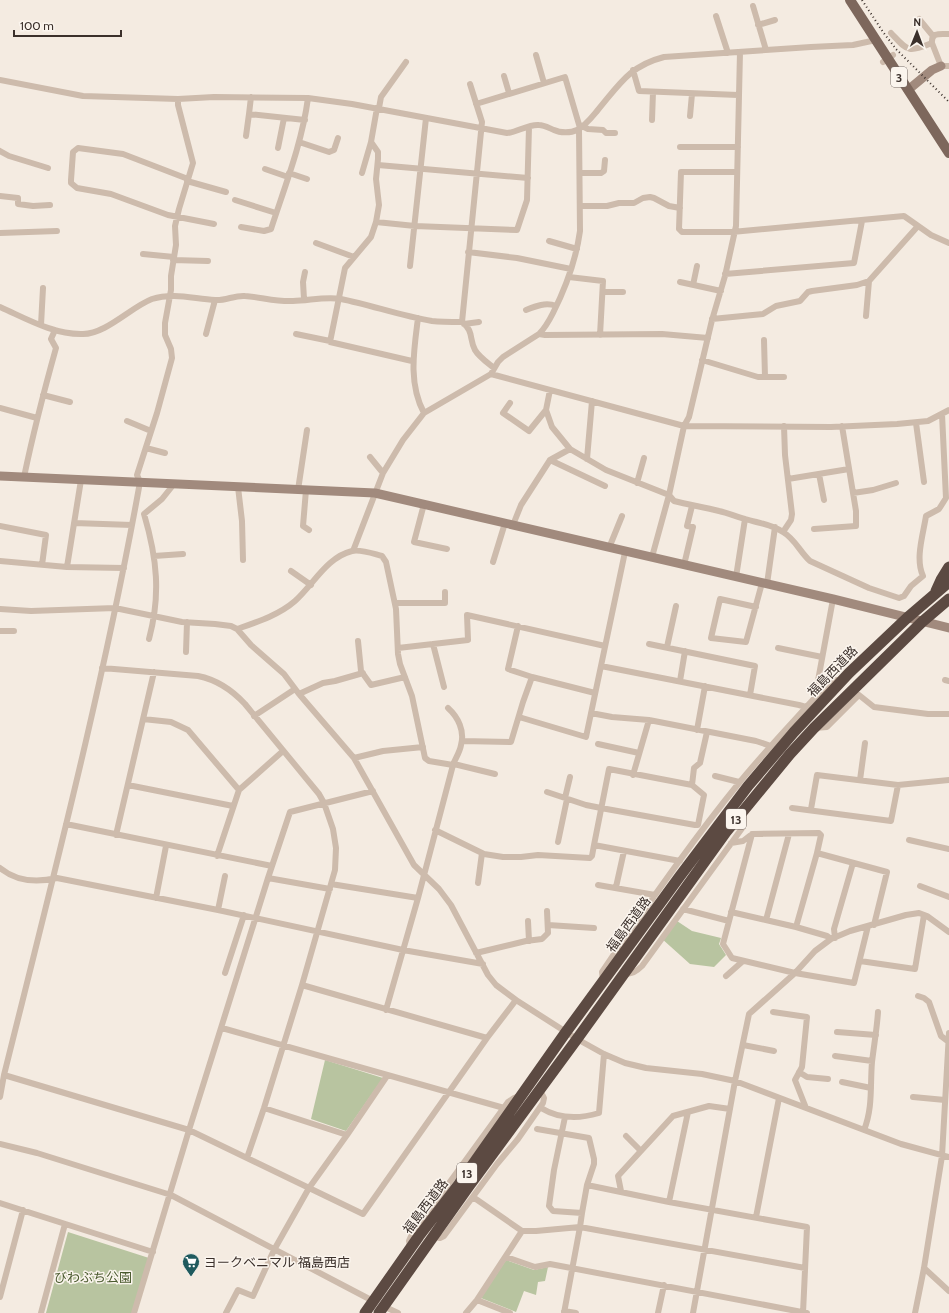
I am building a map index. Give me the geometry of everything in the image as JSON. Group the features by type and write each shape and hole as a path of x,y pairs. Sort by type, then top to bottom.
{"highway":[{"path":"934,595 940,580 949,567"},
{"name":"福島西道路","path":"365,1313 523,1096 566,1032 603,981 748,786 794,732 841,681 949,582"},
{"name":"福島西道路","path":"381,1310 726,832 790,754 814,728 922,622 949,599"}],"main road":[{"name":"3","path":"850,0 949,153"}],"street":[{"path":"753,6 766,50"},
{"path":"716,16 728,53"},
{"path":"908,90 932,70 945,66 932,44 933,36 919,19"},
{"path":"758,25 775,20"},
{"path":"891,33 909,50 932,44"},
{"path":"933,36 935,34 949,34"},
{"path":"0,80 83,96 178,99 308,98 378,108 507,133 542,125 556,131 571,132 580,128 594,115 621,81 633,70 645,63 664,57 854,45 876,40"},
{"path":"652,557 669,495 684,426 689,417 712,319 735,231 740,52"},
{"path":"536,55 544,83"},
{"path":"882,62 893,55"},
{"path":"362,173 381,98 406,62"},
{"path":"633,70 639,91 738,95"},
{"path":"504,76 509,93"},
{"path":"353,551 383,473 404,440 424,413 492,371 503,357 539,334 544,329 556,306 572,269 580,231 580,128 565,77 476,104"},
{"path":"470,84 482,122 468,252 463,323 470,330 472,342 478,354 492,371 550,390 684,426 842,426 916,423 928,420 949,410"},
{"path":"652,120 653,92"},
{"path":"690,116 692,94"},
{"path":"246,136 251,98"},
{"path":"242,227 264,231 271,229 299,142 305,120 308,98"},
{"path":"0,1097 4,1075 75,790 102,668 124,568 140,482 137,475 172,358 171,349 165,334 165,322 176,245 175,226 193,160 178,105 178,99"},
{"path":"250,114 305,120"},
{"path":"278,148 284,118"},
{"path":"410,266 426,118"},
{"path":"376,222 415,226 517,230 527,200 529,127"},
{"path":"580,128 603,130 606,133 615,133"},
{"path":"299,142 329,152 334,150 338,138"},
{"path":"330,341 345,268 371,237 376,222 379,205 376,180 378,152 371,142"},
{"path":"680,147 738,147"},
{"path":"214,224 177,217 111,194 77,188 71,183 73,152 78,148 123,154 188,180 226,192"},
{"path":"0,151 9,156 48,168"},
{"path":"580,173 602,173 604,171 605,160"},
{"path":"378,165 528,178"},
{"path":"265,169 307,179"},
{"path":"737,172 681,172 679,229 682,232 735,231 904,216 931,235 949,243"},
{"path":"0,196 18,198 18,204 34,206 50,205"},
{"path":"580,206 607,206 618,203 634,203 643,198 650,197 669,206 680,208"},
{"path":"235,200 276,213"},
{"path":"725,274 854,263 862,220"},
{"path":"712,319 763,314 776,306 800,301 808,292 857,285 869,281 918,226"},
{"path":"0,233 57,231"},
{"path":"549,241 577,249"},
{"path":"316,242 354,257"},
{"path":"468,252 517,258 572,269"},
{"path":"143,254 174,259 208,261"},
{"path":"693,285 697,266"},
{"path":"304,299 303,282 305,272"},
{"path":"569,277 604,281 600,336"},
{"path":"866,316 869,281"},
{"path":"680,282 720,291"},
{"path":"41,325 44,288"},
{"path":"603,292 623,292"},
{"path":"0,307 55,330 84,334 99,329 122,318 137,307 152,299 169,296 187,296 215,300 244,296 271,300 293,301 304,299 339,298 433,321 463,323 479,322"},
{"path":"206,334 215,300"},
{"path":"526,310 538,305 550,304 556,306"},
{"path":"418,318 412,361 414,380 420,406 424,413"},
{"path":"24,477 34,439 37,418 56,348 51,339 55,330"},
{"path":"296,334 412,361"},
{"path":"539,334 600,336 662,334 708,338"},
{"path":"764,340 765,377"},
{"path":"702,360 758,377 784,377"},
{"path":"510,403 502,413 529,431 546,410 550,390"},
{"path":"43,395 70,402"},
{"path":"587,459 592,401"},
{"path":"0,408 37,418"},
{"path":"546,410 552,427 570,449 606,470 669,495 674,501 720,511 775,527 798,545 803,555 810,561 869,588 899,598 904,596 911,586 923,576 920,568 920,557 926,516 939,509 948,498 942,414"},
{"path":"127,421 151,431"},
{"path":"916,423 924,482"},
{"path":"783,532 791,520 792,514 784,426"},
{"path":"814,528 856,526 856,511 842,426"},
{"path":"307,430 302,490 303,526 309,530"},
{"path":"146,448 165,454"},
{"path":"493,562 509,524 550,460 570,449"},
{"path":"370,457 383,473"},
{"path":"637,483 644,458"},
{"path":"550,460 604,486"},
{"path":"788,479 849,469"},
{"path":"819,474 824,500"},
{"path":"0,476 375,493 625,552 765,583 949,628"},
{"path":"67,566 81,480"},
{"path":"853,493 873,490 896,483"},
{"path":"150,639 155,617 157,590 154,556 150,534 144,514 162,499 174,484"},
{"path":"238,487 242,521 242,560"},
{"path":"424,504 414,542 448,548"},
{"path":"684,565 692,527 688,526 692,506"},
{"path":"609,548 622,516"},
{"path":"736,577 745,519"},
{"path":"74,523 132,525"},
{"path":"0,526 46,536 42,565"},
{"path":"756,607 720,599 711,638 746,642 756,607 765,583 775,527"},
{"path":"237,629 287,607 295,601 330,563 342,555 353,551 368,552 382,556 386,562 395,603 400,664 413,702 425,758 429,761 453,764 495,774"},
{"path":"519,717 586,737 625,552"},
{"path":"154,556 183,554"},
{"path":"0,561 42,565 124,568"},
{"path":"291,571 310,585"},
{"path":"395,603 445,603 444,592"},
{"path":"818,694 817,686 833,599"},
{"path":"667,648 676,606"},
{"path":"0,609 31,611 115,608 155,617 187,622 231,626 237,629 251,645 284,674 354,758 414,865 439,889 451,905 488,975 496,986 577,1039 604,1054 625,1063 641,1067 688,1072 735,1081 901,1144 949,1157"},
{"path":"398,648 468,640 467,615 605,646"},
{"path":"186,652 187,622"},
{"path":"518,626 508,669 532,677 595,693"},
{"path":"0,631 14,631"},
{"path":"358,641 363,673 372,685 405,677"},
{"path":"433,644 444,687"},
{"path":"649,644 755,666 750,695"},
{"path":"778,648 822,657"},
{"path":"680,681 685,651"},
{"path":"601,666 799,705 806,708"},
{"path":"102,668 198,676 213,680 236,695 319,794 324,803 333,829 336,848 335,870 302,985 247,1158"},
{"path":"116,835 154,672"},
{"path":"254,716 297,691 363,673"},
{"path":"462,741 511,742 532,677"},
{"path":"603,981 602,972 680,861 700,827 818,694 836,680 841,681"},
{"path":"697,730 705,686"},
{"path":"814,728 827,727 859,695 874,707 928,714 949,714"},
{"path":"386,1010 418,898 453,764 462,741 460,724 456,715 448,708"},
{"path":"591,712 612,717 649,720 756,741 771,746"},
{"path":"143,720 171,722 188,730 239,790"},
{"path":"632,774 649,720"},
{"path":"692,785 694,768 700,763 707,732"},
{"path":"860,780 864,743"},
{"path":"598,744 639,753"},
{"path":"354,758 383,750 423,747"},
{"path":"217,856 239,790 283,751"},
{"path":"435,830 491,856 521,857 538,855 590,858 592,856 609,770 692,785 704,795 700,827"},
{"path":"811,809 817,775 898,785 949,780"},
{"path":"715,776 739,782"},
{"path":"558,842 570,777"},
{"path":"128,785 233,806"},
{"path":"792,808 811,809 891,821 898,785"},
{"path":"134,1313 171,1195 189,1130 290,812 373,791"},
{"path":"547,792 586,805 700,827"},
{"path":"623,974 631,974 642,966 743,827 744,810"},
{"path":"66,824 166,846 272,866"},
{"path":"731,843 743,841 752,834 819,833 821,835 796,927"},
{"path":"752,834 723,944 732,958 795,973 854,983 887,872 817,853"},
{"path":"766,920 789,834"},
{"path":"909,840 949,849"},
{"path":"594,845 680,861"},
{"path":"156,898 166,846"},
{"path":"616,887 624,851"},
{"path":"478,883 482,853"},
{"path":"833,939 834,929 853,863"},
{"path":"0,868 7,874 24,880 40,882 57,878 244,915 403,950 482,964"},
{"path":"218,910 225,876"},
{"path":"268,878 418,898"},
{"path":"598,885 616,887 655,896"},
{"path":"920,886 949,897"},
{"path":"683,909 729,921"},
{"path":"476,953 542,939 548,933 547,911"},
{"path":"731,912 796,927 833,939"},
{"path":"693,1313 735,1081 749,1014 795,973 815,951 833,939 850,931 906,915 919,913 949,932"},
{"path":"225,973 244,915"},
{"path":"860,961 915,969 924,915"},
{"path":"528,921 529,941"},
{"path":"548,926 594,928"},
{"path":"726,976 743,960"},
{"path":"302,985 487,1038"},
{"path":"918,996 929,1002 941,1036 949,1042"},
{"path":"4,1075 189,1130 363,1214 487,1038 516,1000"},
{"path":"773,1012 807,1017 802,1067 795,1080 806,1108"},
{"path":"864,1130 869,1117 872,1061 878,1012"},
{"path":"222,1028 504,1108"},
{"path":"838,1032 876,1035"},
{"path":"915,1313 924,1268 942,1156 949,1033"},
{"path":"743,1045 774,1051"},
{"path":"540,1108 550,1113 565,1117 586,1117 599,1113 604,1054"},
{"path":"835,1056 872,1061"},
{"path":"799,1072 807,1077 828,1079"},
{"path":"226,1313 238,1290 253,1296 274,1250 308,1188 348,1135 387,1076"},
{"path":"842,1082 871,1088"},
{"path":"433,1236 440,1238 444,1236 540,1108 544,1098 540,1090"},
{"path":"411,1248 409,1241 412,1234 508,1102 514,1098 523,1096"},
{"path":"913,1097 945,1100"},
{"path":"756,1217 779,1098"},
{"path":"621,1191 618,1176 673,1116 709,1106 730,1109"},
{"path":"264,1108 348,1135"},
{"path":"669,1202 688,1112"},
{"path":"565,1117 554,1170 549,1206 553,1211 582,1213"},
{"path":"537,1128 588,1138 594,1159 587,1185 564,1312 576,1313"},
{"path":"626,1136 641,1151"},
{"path":"0,1144 53,1158 171,1195 373,1301 381,1310 398,1313"},
{"path":"506,1257 535,1267 550,1264 804,1313 807,1227 669,1202 587,1185"},
{"path":"473,1196 522,1231 580,1227 805,1268"},
{"path":"0,1203 153,1252"},
{"path":"0,1297 23,1210"},
{"path":"41,1313 65,1224"},
{"path":"466,1313 477,1300 522,1231"},
{"path":"924,1268 949,1291"},
{"path":"658,1313 664,1286"},
{"path":"477,1300 510,1313"}],"green space":[{"path":"674,919 692,931 721,938 719,944 726,955 714,967 690,964 661,938"},
{"path":"325,1060 383,1078 346,1131 311,1119"},
{"name":"びわぶち公園","path":"68,1232 149,1258 132,1313 46,1313"},
{"path":"506,1260 534,1270 548,1267 545,1281 538,1282 536,1295 524,1291 516,1312 481,1298"}],"railway":[{"path":"862,0 896,49 949,102"}],"place":[{"name":"ヨークベニマル 福島西店","path":"191,1277"}]}
